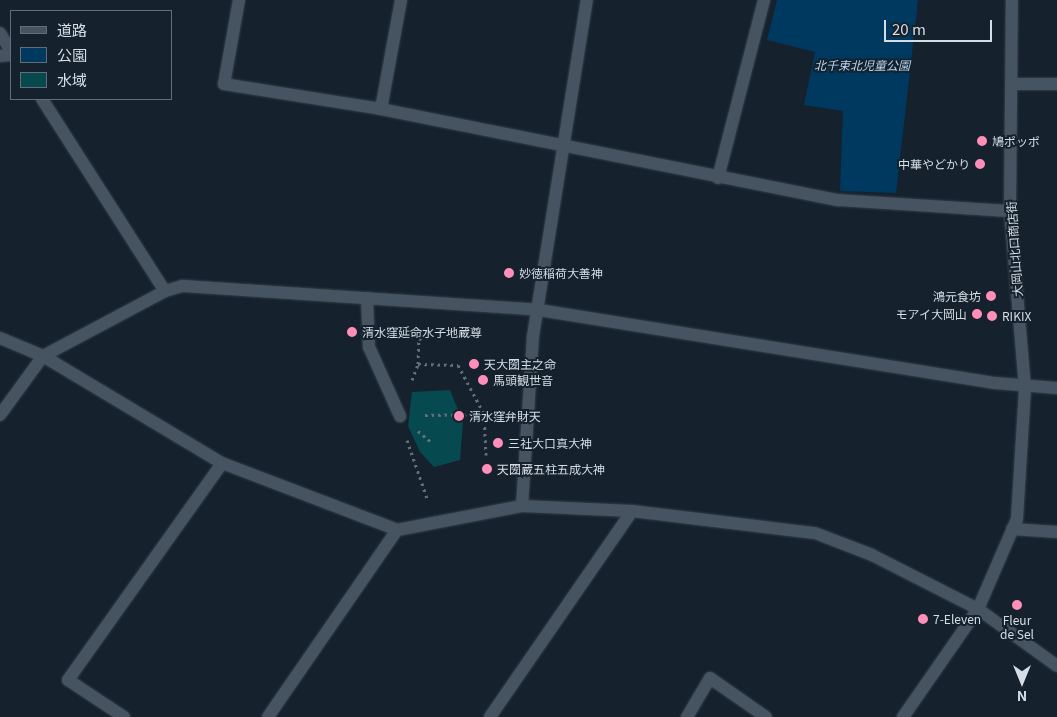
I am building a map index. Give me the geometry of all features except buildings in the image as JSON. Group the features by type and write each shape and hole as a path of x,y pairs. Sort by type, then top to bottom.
{"street":[{"path":"239,0 224,84 381,109 718,178 838,200 1010,211"},
{"path":"381,109 401,0"},
{"path":"522,506 533,336 539,310 587,0"},
{"path":"718,178 764,0"},
{"name":"大岡山北口商店街","path":"903,717 978,609 1017,520 1025,388 1010,211 1012,0"},
{"path":"0,33 10,49"},
{"path":"1012,84 1057,84"},
{"path":"43,100 166,291"},
{"path":"0,415 43,356 166,291 182,286 539,310 1025,388 1057,388"},
{"path":"367,298 369,347 400,416"},
{"path":"0,338 43,356 222,462 397,530 522,506 632,511 815,533 872,555 978,609 1057,666"},
{"path":"124,717 68,680 222,462"},
{"path":"490,717 632,511"},
{"path":"1012,529 1057,532"},
{"path":"268,717 397,530"},
{"path":"687,717 710,678 766,717"}],"path":[{"path":"418,364 458,365 484,414 486,455"},
{"path":"416,416 484,414"}],"green space":[{"name":"北千束北児童公園","path":"777,0 918,0 896,193 840,191 843,111 804,105 815,52 767,40"}],"water":[{"path":"450,390 463,422 460,460 434,467 420,452 408,426 412,392"}],"place":[{"name":"鳩ポッポ","path":"982,141"},
{"name":"中華やどかり","path":"980,164"},
{"name":"妙徳稲荷大善神","path":"509,273"},
{"name":"鴻元食坊","path":"991,296"},
{"name":"モアイ大岡山","path":"977,314"},
{"name":"RIKIX","path":"992,316"},
{"name":"清水窪延命水子地蔵尊","path":"352,332"},
{"name":"天大圀主之命","path":"474,364"},
{"name":"馬頭観世音","path":"483,380"},
{"name":"清水窪弁財天","path":"459,416"},
{"name":"三社大口真大神","path":"498,443"},
{"name":"天圀蔵五柱五成大神","path":"487,469"},
{"name":"Fleur de Sel","path":"1017,605"},
{"name":"7-Eleven","path":"923,619"}]}
